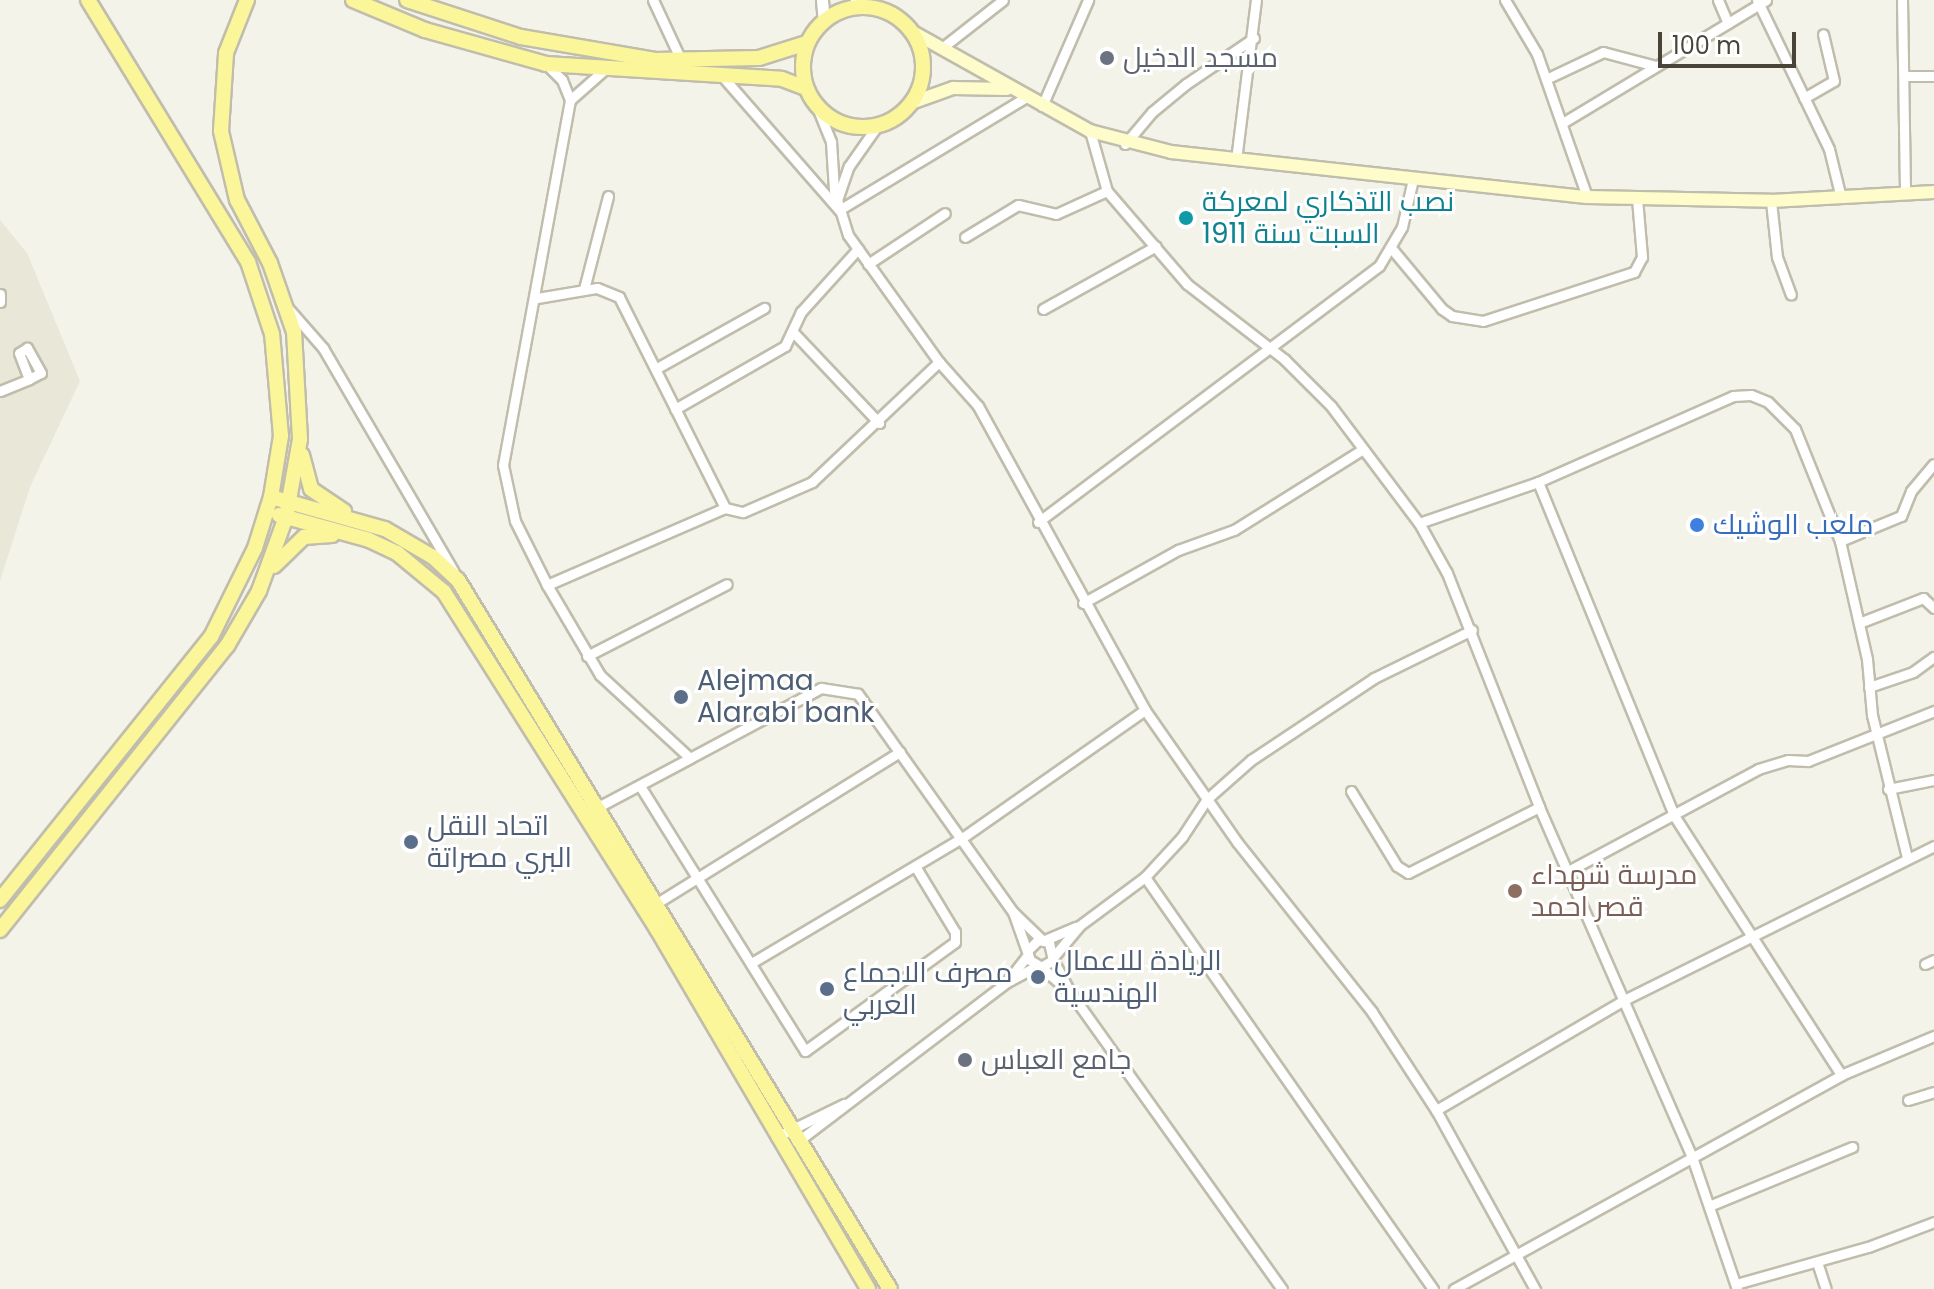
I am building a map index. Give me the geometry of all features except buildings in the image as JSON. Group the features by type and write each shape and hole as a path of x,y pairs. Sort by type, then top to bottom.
{"main road":[{"path":"0,900 211,637 241,584 271,497 281,401 263,299 230,227 88,0"},
{"path":"247,0 222,77 223,144 237,200 256,232 285,305 299,366 300,439 290,501 259,591"},
{"path":"353,0 425,30 546,64 603,71 782,79 806,88"},
{"path":"407,0 521,37 590,52 681,60 759,58 807,43 824,21 861,4 891,14 911,31 1090,131 1125,144 1236,160 1587,197 1771,201 1934,192"},
{"path":"911,31 923,75 911,103"},
{"path":"807,43 806,88 817,107 844,124 877,126 911,103 971,86 1022,94"},
{"path":"300,439 311,489 335,507 385,529 433,557 458,580 890,1289"},
{"path":"271,497 385,529"},
{"path":"267,513 369,540 417,567 463,616 657,929 868,1289"},
{"path":"0,930 207,672 279,557 304,537 320,534 369,540"}],"street":[{"path":"653,0 681,60"},
{"path":"822,0 824,21"},
{"path":"943,47 1003,0"},
{"path":"1042,106 1088,0"},
{"path":"1236,160 1254,38 1256,0"},
{"path":"1505,0 1517,5 1564,122 1587,197"},
{"path":"1718,0 1728,23"},
{"path":"1902,0 1906,76 1905,193"},
{"path":"1564,122 1761,1 1832,157 1841,198"},
{"path":"1804,98 1834,81 1823,34"},
{"path":"1125,144 1152,112 1186,84 1254,38"},
{"path":"1546,79 1603,52 1656,66"},
{"path":"546,64 562,80 570,100 537,298 503,465 515,521 587,656 620,697 690,758"},
{"path":"570,100 603,71"},
{"path":"1906,76 1934,76"},
{"path":"723,77 838,205 868,264 939,362 978,406 1038,522 1145,710 1207,799 1372,1012 1436,1110 1535,1289"},
{"path":"838,205 1022,94"},
{"path":"817,107 831,142 838,205"},
{"path":"838,205 849,166 877,126"},
{"path":"1090,131 1107,191 1215,309 1266,347 1331,406 1419,523 1472,630 1539,807 1570,870 1692,1157 1736,1287 1934,1222"},
{"path":"1038,522 1266,347 1371,273 1392,249 1413,179"},
{"path":"965,237 1018,205 1056,214 1107,191"},
{"path":"584,289 608,196"},
{"path":"1392,249 1442,309 1452,316 1483,321 1634,272 1642,257 1637,199"},
{"path":"1771,201 1777,257 1791,295"},
{"path":"868,264 945,213"},
{"path":"1043,309 1156,246"},
{"path":"675,409 785,346 794,333 801,312 858,249"},
{"path":"537,298 584,289 609,291 619,297 725,508"},
{"path":"0,294 0,302"},
{"path":"285,305 323,348 458,580"},
{"path":"657,368 764,308"},
{"path":"794,333 879,423"},
{"path":"547,585 725,508 752,511 799,491 879,423 939,362"},
{"path":"0,391 29,379"},
{"path":"1419,523 1538,482 1733,396 1751,395 1776,407 1795,429 1840,541 1859,623 1888,789 1907,857"},
{"path":"1083,603 1178,550 1234,530 1363,449"},
{"path":"1840,541 1901,516 1911,491 1934,464"},
{"path":"1538,482 1675,817 1841,1075"},
{"path":"587,656 727,584"},
{"path":"1859,623 1923,598 1934,608"},
{"path":"780,1143 844,1104 1007,982 1054,957 1079,926 1145,877 1182,837 1207,799 1251,760 1335,703 1472,630"},
{"path":"1869,687 1913,672 1934,657"},
{"path":"598,807 827,687 858,694 1013,912 1044,940 1070,992 1282,1289"},
{"path":"753,962 962,838 1145,710"},
{"path":"1570,870 1675,817 1758,769 1788,760 1808,761 1934,711"},
{"path":"657,903 900,752"},
{"path":"1888,789 1934,780"},
{"path":"640,786 753,962 802,1048 814,1049 955,942 955,932 915,866"},
{"path":"1351,791 1397,866 1408,873 1539,807"},
{"path":"1436,1110 1626,999 1934,846"},
{"path":"1145,877 1433,1289"},
{"path":"1013,912 1028,952 1039,966 1070,992"},
{"path":"1007,982 1028,952 1044,940 1079,926"},
{"path":"1454,1289 1841,1075 1934,1036"},
{"path":"1908,1100 1934,1092"},
{"path":"780,1143 796,1134"},
{"path":"1709,1206 1852,1147"},
{"path":"1817,1262 1826,1289"}],"shaded area":[{"path":"0,220 27,253 80,381 30,487 0,581"}],"place":[{"name":"مسجد الدخيل","path":"1107,58"},
{"name":"نصب التذكاري لمعركة السبت سنة 1911","path":"1186,218"},
{"name":"ملعب الوشيك","path":"1697,525"},
{"name":"Alejmaa Alarabi bank","path":"681,697"},
{"name":"اتحاد النقل البري مصراتة","path":"411,842"},
{"name":"مدرسة شهداء قصر احمد","path":"1515,891"},
{"name":"الريادة للاعمال الهندسية","path":"1038,977"},
{"name":"مصرف الاجماع العربي","path":"827,989"},
{"name":"جامع العباس","path":"965,1060"}]}
